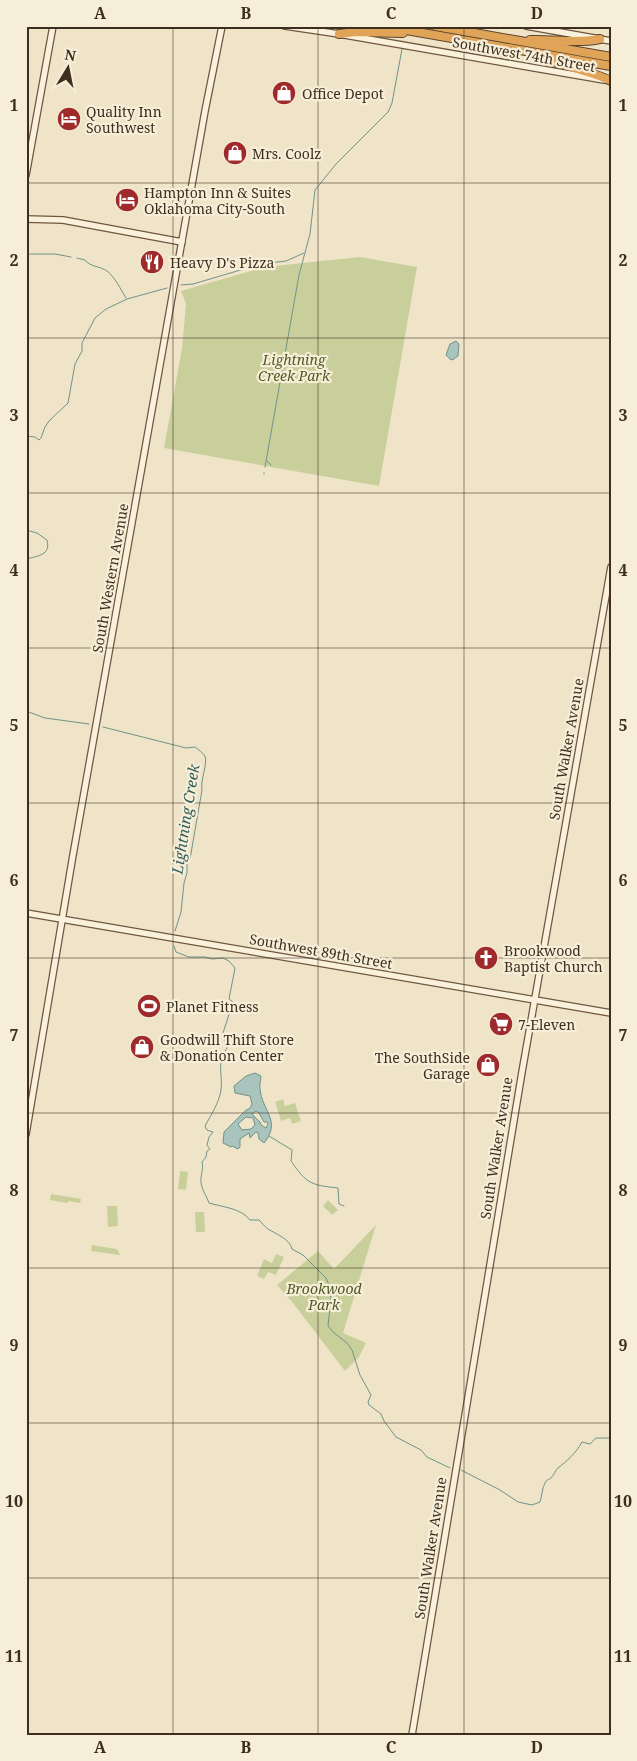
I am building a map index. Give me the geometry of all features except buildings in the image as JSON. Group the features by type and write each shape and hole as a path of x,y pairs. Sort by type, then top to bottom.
{"highway":[{"path":"383,26 611,66"},
{"path":"435,26 611,57"},
{"path":"339,34 356,32 386,34 418,32"},
{"path":"514,40 546,39 587,42 600,39"},
{"path":"514,49 566,67 599,75 611,81"}],"main road":[{"path":"26,175 53,26"},
{"name":"South Western Avenue","path":"26,1134 62,919 222,26"},
{"name":"Southwest 74th Street","path":"285,26 611,81"},
{"name":"Southwest 74th Street","path":"526,26 611,41"},
{"path":"26,215 26,219 63,220 182,242"},
{"name":"South Walker Avenue","path":"412,1735 534,999 611,567"},
{"name":"Southwest 89th Street","path":"26,913 611,1013"}],"green space":[{"name":"Lightning Creek Park","path":"360,257 417,267 379,486 164,448 182,348 186,304 181,291 265,267"},
{"path":"283,1099 285,1106 295,1103 301,1121 292,1124 290,1118 281,1121 275,1102"},
{"path":"180,1171 188,1172 186,1190 178,1189"},
{"path":"51,1194 81,1199 80,1203 69,1201 67,1203 50,1200"},
{"path":"328,1200 338,1210 332,1215 323,1206"},
{"path":"107,1206 117,1206 118,1226 108,1227"},
{"path":"195,1212 204,1212 205,1232 196,1232"},
{"name":"Brookwood Park","path":"376,1225 343,1333 366,1343 359,1357 345,1371 277,1285 318,1251 334,1269"},
{"path":"92,1245 117,1249 120,1255 91,1251"},
{"path":"276,1254 284,1257 276,1275 268,1272 264,1279 257,1276 264,1259 272,1263"}],"water":[{"path":"456,341 459,344 458,356 451,360 446,355 450,344"},
{"path":"255,1073 261,1076 261,1097 270,1116 271,1128 264,1143 259,1139 258,1133 256,1132 250,1138 249,1133 240,1139 240,1147 238,1149 223,1143 224,1132 252,1104 250,1096 235,1093 234,1086 246,1076","holes":["256,1111 264,1122 267,1122 266,1128 252,1114","246,1117 253,1118 255,1125 251,1129 242,1130 238,1124"]}],"waterway":[{"name":"Lightning Creek","path":"265,467 299,275 310,234 315,190 336,164 388,112 392,103 402,49"},
{"name":"Lightning Creek","path":"181,285 193,284 261,264 286,261 304,253"},
{"path":"26,254 55,254 71,257"},
{"path":"77,258 107,271 126,298"},
{"name":"Lightning Creek","path":"26,436 35,437 39,440 49,421 68,403 75,364 82,351 82,343 95,318 106,309 127,299 167,288"},
{"path":"267,461 271,465"},
{"name":"Lightning Creek","path":"26,530 37,533 47,540 48,545 42,554 26,559"},
{"name":"Lightning Creek","path":"26,711 45,718 89,724"},
{"name":"Lightning Creek","path":"103,727 186,748 195,747 205,756 206,763 202,790 190,859 187,863 181,912 175,931"},
{"name":"Lightning Creek","path":"174,946 176,952 189,957 223,958 229,961 235,968 229,999 233,1002 223,1033 227,1048 221,1064 221,1090 217,1104 205,1126 207,1130 213,1132 209,1137 207,1145 210,1149 207,1151 206,1157 202,1162 202,1188 209,1203 236,1210 250,1220 259,1220 268,1229 289,1242 292,1249 303,1255 326,1278 331,1298 328,1326 352,1350 360,1375 371,1395 368,1402 369,1405 381,1414 396,1437 421,1450 427,1457 450,1468"},
{"path":"269,1136 292,1150 291,1161 306,1179 322,1186 338,1188 339,1204 344,1206"},
{"name":"Lightning Creek","path":"461,1470 500,1490 518,1502 532,1505 540,1502 546,1481 568,1460 582,1442 590,1444 596,1438 611,1438"}],"place":[{"name":"Office Depot","path":"284,93"},
{"name":"Quality Inn Southwest","path":"69,119"},
{"name":"Mrs. Coolz","path":"235,153"},
{"name":"Hampton Inn & Suites Oklahoma City-South","path":"127,200"},
{"name":"Heavy D's Pizza","path":"152,262"},
{"name":"Brookwood Baptist Church","path":"486,958"},
{"name":"Planet Fitness","path":"149,1006"},
{"name":"7-Eleven","path":"501,1024"},
{"name":"Goodwill Thift Store & Donation Center","path":"142,1047"},
{"name":"The SouthSide Garage","path":"488,1065"}]}
